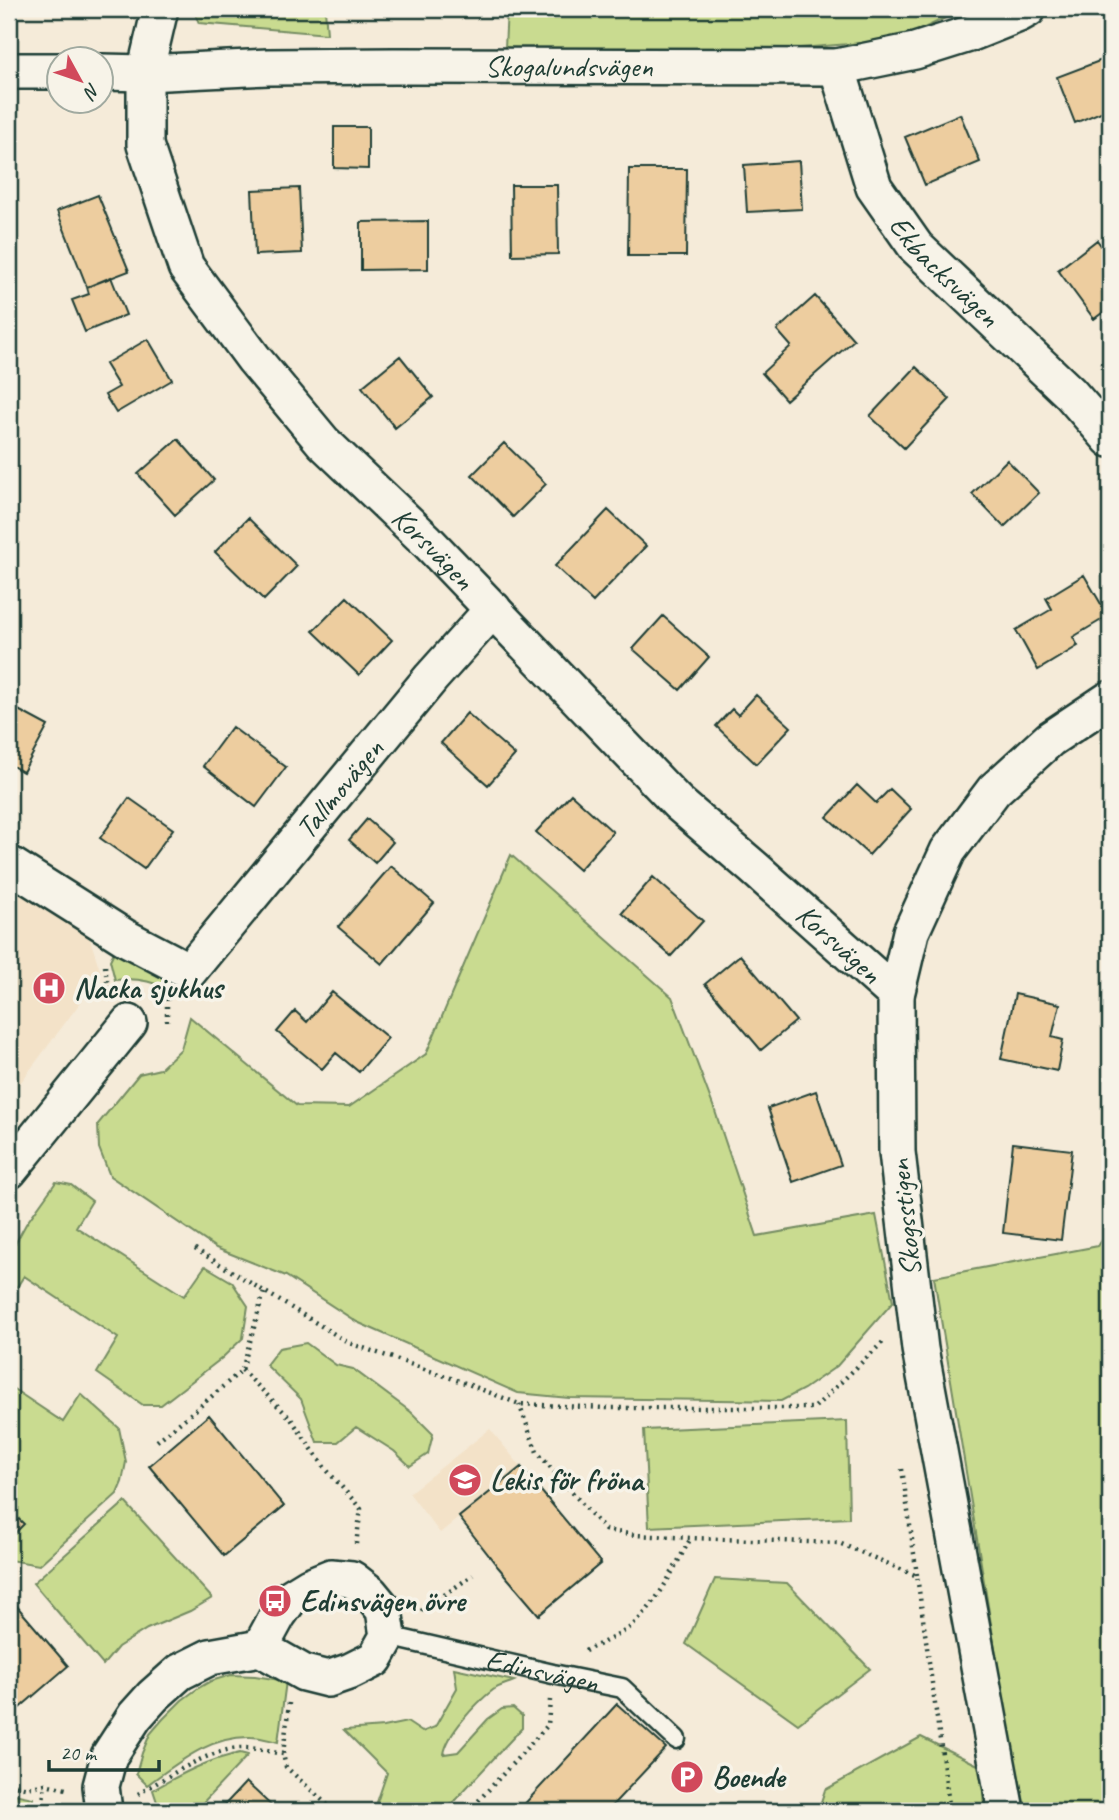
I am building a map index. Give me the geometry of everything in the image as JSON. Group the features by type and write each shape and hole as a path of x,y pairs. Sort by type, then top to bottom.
{"street":[{"name":"Korsvägen","path":"160,9 145,73 145,145 186,267 254,359 323,442 427,541 678,803 754,867 896,995"},
{"name":"Skogalundsvägen","path":"116,72 293,66 837,66 915,51 969,34 1028,9"},
{"name":"Ekbacksvägen","path":"837,66 874,187 916,247 1070,393 1110,439"},
{"path":"9,71 46,71"},
{"name":"Tallmovägen","path":"9,864 126,938 189,971 431,678 493,609"},
{"name":"Skogsstigen","path":"1006,1811 920,1349 897,1152 896,995 911,932 948,852 994,790 1050,739 1110,699"},
{"path":"9,1171 129,1023"},
{"path":"90,1802 101,1786 109,1756 135,1716 180,1672 210,1657 260,1648 304,1673 328,1679 351,1671 374,1658 387,1636 384,1610 370,1593 352,1579 331,1577 290,1597 260,1648"}],"lane":[{"name":"Edinsvägen","path":"387,1636 622,1688 676,1739"}],"path":[{"path":"195,1249 349,1343 519,1404 592,1408 814,1408 885,1340"},
{"path":"157,1441 242,1370 264,1292"},
{"path":"242,1370 291,1419 325,1468 361,1509 357,1538"},
{"path":"519,1404 537,1452 605,1530 635,1535 839,1543 917,1576 950,1811"},
{"path":"594,1646 628,1628 649,1609 691,1538"},
{"path":"418,1612 473,1575"},
{"path":"290,1691 283,1754 286,1767 334,1811"},
{"path":"468,1811 548,1726 551,1694"},
{"path":"137,1795 178,1770 221,1751 244,1748 283,1754"},
{"path":"9,1784 28,1788 45,1784 90,1802"},
{"path":"42,1811 45,1784"}],"shaded area":[{"name":"Nacka sjukhus","path":"9,882 90,939 101,973 9,1098"},
{"name":"Lekis för fröna","path":"490,1429 521,1467 440,1533 409,1493"}],"green space":[{"path":"193,9 325,9 327,34 199,23"},
{"path":"507,9 964,9 899,40 800,48 505,48"},
{"path":"511,855 672,997 715,1111 757,1236 876,1215 893,1302 837,1366 781,1401 569,1398 518,1393 357,1322 286,1276 216,1248 110,1176 99,1148 98,1124 139,1074 160,1069 181,1049 190,1017 297,1106 349,1107 426,1054"},
{"path":"114,952 130,956 169,974 165,988 141,980 115,980 110,960"},
{"path":"56,1182 71,1185 92,1201 76,1227 184,1296 205,1266 232,1282 248,1306 243,1338 222,1358 161,1405 143,1405 97,1373 118,1338 24,1276 17,1287 9,1282 9,1255 26,1224"},
{"path":"1110,1229 1110,1811 1026,1811 1008,1728 934,1277 1098,1246"},
{"path":"306,1343 336,1365 353,1369 411,1412 433,1434 428,1454 410,1466 394,1451 356,1427 338,1442 317,1442 301,1399 266,1365 279,1348"},
{"path":"9,1386 63,1422 81,1394 119,1428 126,1462 117,1494 39,1565 9,1560"},
{"path":"847,1421 849,1518 649,1527 644,1430"},
{"path":"125,1502 212,1598 190,1611 147,1629 118,1647 103,1665 33,1583"},
{"path":"715,1579 787,1583 870,1669 798,1724 686,1644"},
{"path":"454,1668 514,1681 495,1689 471,1711 456,1728 444,1754 458,1752 488,1719 502,1709 513,1708 522,1716 522,1728 445,1811 374,1811 387,1773 344,1730 407,1722 422,1732 435,1727 457,1688"},
{"path":"231,1675 286,1681 278,1742 251,1737 221,1741 195,1752 147,1785 136,1774 150,1734 182,1700 197,1689"},
{"path":"921,1737 982,1767 984,1811 818,1811 825,1790"},
{"path":"240,1753 248,1755 195,1811 160,1811 153,1790 206,1763"},
{"path":"9,1793 33,1798 33,1811 9,1811"}],"building":[{"path":"1110,57 1110,130 1103,111 1075,123 1057,77"},
{"path":"960,114 980,162 925,185 905,137"},
{"path":"334,127 368,127 368,169 334,168"},
{"path":"799,161 802,209 747,212 744,165"},
{"path":"629,169 687,169 686,256 628,256"},
{"path":"511,185 557,185 558,254 512,255"},
{"path":"299,188 302,253 255,255 252,190"},
{"path":"98,195 129,271 87,287 57,211"},
{"path":"428,221 428,269 361,270 361,222"},
{"path":"1097,240 1110,258 1110,307 1094,319 1058,270"},
{"path":"111,277 126,315 85,332 72,300 89,294 87,287"},
{"path":"815,296 854,340 786,400 762,373 791,346 777,330"},
{"path":"148,339 172,380 116,413 105,395 119,387 105,364"},
{"path":"400,356 433,397 395,428 362,387"},
{"path":"916,367 950,399 904,448 870,416"},
{"path":"178,439 214,480 175,515 138,474"},
{"path":"504,443 546,484 513,517 472,475"},
{"path":"1007,460 1039,493 1004,527 972,494"},
{"path":"608,510 646,546 593,602 555,566"},
{"path":"248,518 297,566 264,600 215,552"},
{"path":"1084,575 1108,616 1073,637 1078,646 1038,670 1016,630 1052,609 1046,598"},
{"path":"347,597 392,640 359,675 313,631"},
{"path":"663,616 709,657 680,690 633,649"},
{"path":"756,695 791,727 756,764 716,726 732,709 738,715"},
{"path":"9,705 48,726 23,772 9,764"},
{"path":"467,713 515,755 488,785 441,743"},
{"path":"232,727 286,767 256,807 203,766"},
{"path":"857,785 876,803 890,789 911,809 869,855 827,817"},
{"path":"571,794 613,832 579,870 536,832"},
{"path":"129,798 173,829 144,869 100,838"},
{"path":"367,819 393,842 375,863 349,840"},
{"path":"391,866 434,903 382,964 338,927"},
{"path":"653,877 703,921 671,956 622,913"},
{"path":"740,955 796,1021 761,1050 705,984"},
{"path":"332,992 388,1038 359,1072 336,1053 322,1069 277,1032 295,1011 307,1022"},
{"path":"1015,994 1060,1004 1052,1037 1063,1040 1057,1071 1001,1059"},
{"path":"816,1091 841,1165 793,1182 768,1108"},
{"path":"1013,1143 1072,1150 1061,1240 1003,1233"},
{"path":"209,1415 284,1506 224,1556 149,1466"},
{"path":"521,1467 601,1563 539,1615 459,1517"},
{"path":"9,1510 24,1524 9,1539"},
{"path":"9,1597 68,1666 9,1717"},
{"path":"617,1704 666,1748 607,1811 518,1811"},
{"path":"246,1782 277,1811 219,1811"}],"place":[{"name":"Nacka sjukhus","path":"49,988"},
{"name":"Lekis för fröna","path":"465,1480"},
{"name":"Edinsvägen övre","path":"275,1601"},
{"name":"Boende","path":"687,1777"}]}
